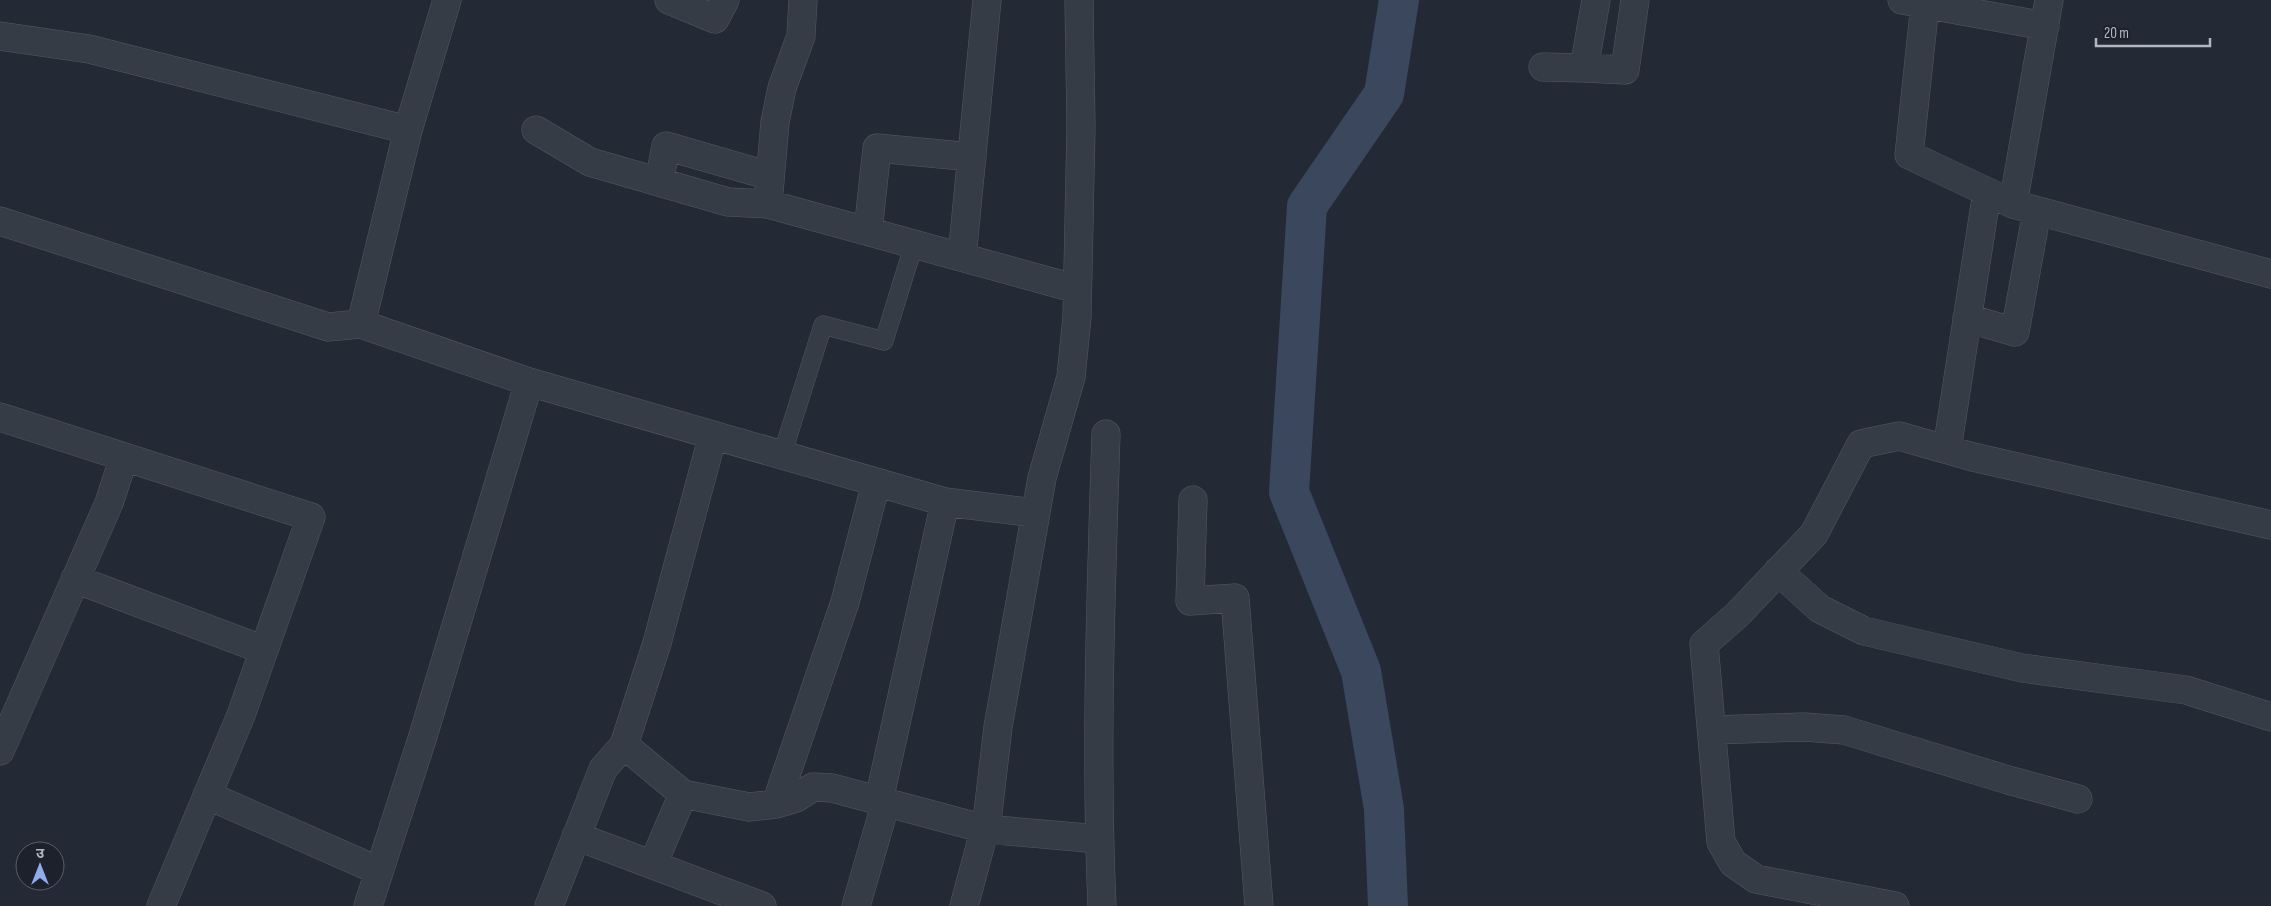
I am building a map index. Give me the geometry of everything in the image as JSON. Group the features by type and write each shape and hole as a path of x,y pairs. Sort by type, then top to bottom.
{"street":[{"path":"361,324 408,130 447,0"},
{"path":"669,0 715,19 724,0"},
{"path":"768,204 775,122 782,88 801,36 803,0"},
{"path":"962,257 986,0"},
{"path":"964,906 985,829 998,727 1042,478 1070,377 1077,316 1081,127 1079,0"},
{"path":"1584,68 1596,0"},
{"path":"1543,67 1625,70 1635,0"},
{"path":"1967,318 2015,332 2025,208 2045,26 2050,0"},
{"path":"2045,26 1913,2 1908,155 1986,192 2025,208 2271,274"},
{"path":"0,36 90,50 408,130"},
{"path":"536,130 590,162 728,202 768,204 1077,289"},
{"path":"659,182 666,146 770,176"},
{"path":"868,231 877,148 972,157"},
{"path":"1947,449 1986,192"},
{"path":"0,221 328,327 361,324 529,382 876,483 945,502 1036,513"},
{"path":"368,906 423,736 529,382"},
{"path":"0,416 310,517 241,715 161,906"},
{"path":"1102,906 1099,839 1102,576 1106,434"},
{"path":"549,906 604,769 624,745 657,643 713,435"},
{"path":"1895,906 1852,902 1756,879 1733,863 1721,842 1704,644 1738,614 1814,534 1861,444 1899,436 2271,525"},
{"path":"0,750 109,503 124,457"},
{"path":"776,804 846,602 876,483"},
{"path":"1193,500 1190,600 1235,598 1259,906"},
{"path":"856,906 882,801 945,502"},
{"path":"1778,571 1820,609 1864,631 2022,668 2186,690 2271,717"},
{"path":"75,579 264,650"},
{"path":"1712,730 1804,726 1844,730 2008,780 2078,799"},
{"path":"624,745 683,794 749,807 776,804 796,798 813,787 832,788 985,829 1099,839"},
{"path":"653,864 683,794"},
{"path":"207,796 379,871"},
{"path":"576,836 762,906"}],"lane":[{"path":"782,455 823,325 884,341 914,244"}],"waterway":[{"path":"1388,906 1384,809 1361,671 1289,492 1307,206 1384,94 1399,0"}]}
